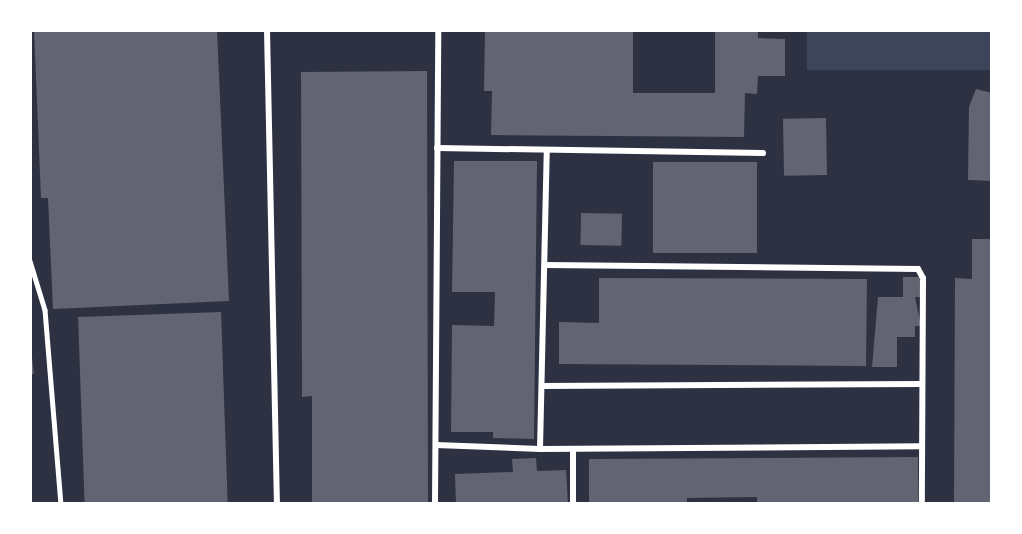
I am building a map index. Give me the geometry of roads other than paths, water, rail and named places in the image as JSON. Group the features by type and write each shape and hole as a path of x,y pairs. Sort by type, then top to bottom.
{"street":[{"path":"435,504 438,30"},
{"path":"266,32 277,504"},
{"path":"437,148 763,153"},
{"path":"540,449 547,150"},
{"path":"545,265 909,267 918,269 923,278 922,504"},
{"path":"542,386 922,384"},
{"path":"436,445 540,449 922,446"},
{"path":"573,449 573,504"}],"lane":[{"path":"30,261 45,309 61,504"}]}
